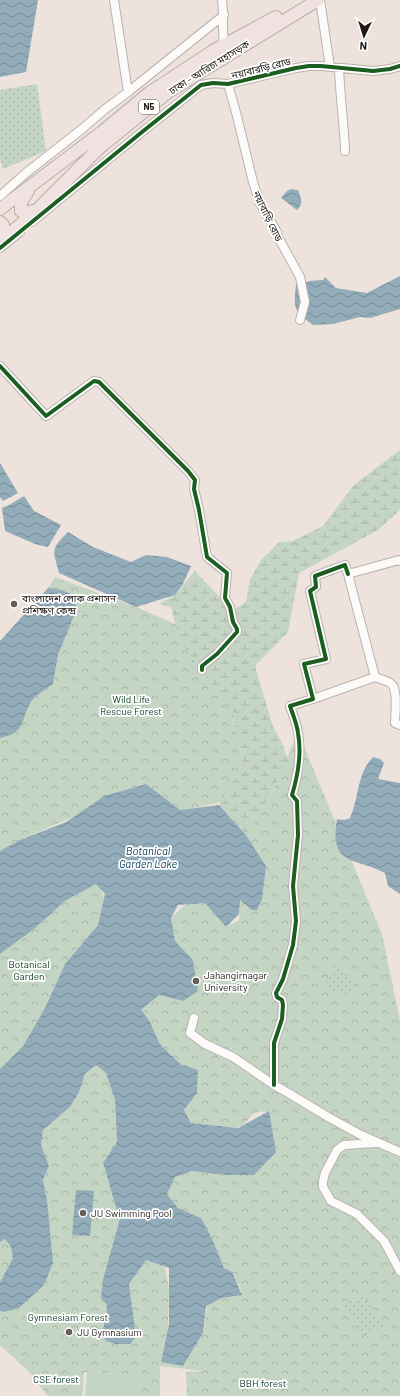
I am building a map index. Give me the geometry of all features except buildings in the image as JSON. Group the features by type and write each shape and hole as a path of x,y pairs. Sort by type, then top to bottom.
{"highway":[{"name":"ঢাকা - আরিচা মহাসড়ক","path":"0,209 102,132 149,93 224,46 298,5 304,0"},
{"name":"ঢাকা - আরিচা মহাসড়ক","path":"0,239 14,230 37,210 99,148 168,92 319,0"},
{"path":"36,183 24,195 20,207 25,213 37,210"},
{"path":"0,222 3,226 0,235"}],"street":[{"path":"114,0 128,92"},
{"path":"222,0 224,15 222,30 224,46"},
{"path":"319,0 330,66"},
{"path":"0,196 104,110 224,15"},
{"name":"নয়াবারড়ি রোড","path":"0,248 202,85 212,83 228,84 309,66 330,66 373,71 400,66"},
{"path":"339,68 345,151"},
{"name":"নয়াবাড়ি রোড","path":"228,84 253,182 260,203 300,277 306,302 300,320"},
{"path":"0,366 46,416 94,381 98,382 188,471 195,480 194,489 207,557 228,572 225,598 230,607 233,622 237,629 237,632 202,666 202,670"},
{"path":"348,574 399,560 400,562"},
{"path":"313,699 304,664 326,659 310,591 316,587 315,576 345,565 375,677"},
{"path":"274,1086 274,1043 282,1019 283,1006 282,1000 276,993 283,979 293,945 296,921 292,886 298,835 298,811 297,800 292,795 299,764 299,743 298,732 290,706 375,677 390,683 394,687 396,694 395,723 400,725"},
{"path":"194,1018 190,1033 205,1044 233,1057 274,1086 361,1135 400,1152"},
{"path":"380,1144 367,1143 344,1145 337,1150 322,1181 323,1187 331,1201 357,1214 384,1241 400,1271"}],"green space":[{"path":"37,84 46,151 3,169 0,158 0,90"},
{"path":"400,450 400,510 378,530 299,573 288,632 255,666 272,724 283,745 287,759 272,792 246,835 219,805 243,764 233,712 181,642 171,607 159,604 175,595 195,571 223,601 235,609 246,602 250,579 262,559 279,542 293,541 323,526 354,485"},
{"name":"Wild Life Rescue Forest","path":"55,577 136,607 175,624 233,712 243,764 221,802 180,811 146,784 104,796 73,817 20,840 0,853 0,738 14,733 18,729 33,699 53,684 58,655 76,611 76,603 48,588"},
{"path":"298,732 382,934 400,1021 400,1396 187,1396 186,1372 204,1371 160,1366 160,1396 141,1396 142,1375 84,1372 82,1396 48,1396 29,1372 0,1345 0,1311 4,1312 32,1295 44,1285 47,1200 43,1180 49,1166 41,1145 43,1130 70,1107 79,1092 85,1074 96,1065 106,1073 115,1100 117,1142 103,1163 120,1218 112,1247 106,1318 146,1259 165,1267 169,1289 168,1328 161,1361 183,1366 203,1333 207,1306 222,1298 241,1295 242,1292 232,1273 224,1268 201,1218 178,1208 167,1194 175,1177 192,1171 225,1175 276,1152 269,1112 255,1113 246,1123 238,1127 223,1127 191,1123 184,1110 197,1093 198,1070 180,1064 160,1044 149,1020 141,1010 159,995 183,1001 198,991 193,961 175,941 171,918 186,904 205,903 226,927 239,920 240,899 266,866 246,835 272,792"},
{"name":"Botanical Garden","path":"96,884 101,889 104,899 98,925 65,964 44,1010 23,1046 0,1069 0,952 3,952 34,929 65,901"},
{"path":"333,965 344,969 344,975 353,978 354,993 350,997 323,989"},
{"path":"5,1239 11,1247 13,1258 0,1282 0,1242"},
{"path":"361,1293 384,1325 366,1337 344,1306"},
{"path":"87,1372 142,1375 141,1396 85,1396"}],"water":[{"path":"0,0 38,0 26,72 0,77"},
{"path":"291,189 298,190 301,198 301,205 297,210 281,198"},
{"path":"400,276 400,309 370,318 360,317 333,324 313,325 298,313 296,309 296,285 310,281 323,280 325,277 336,288 367,293"},
{"path":"0,463 18,493 3,501 0,497"},
{"path":"24,496 34,511 61,525 48,547 35,544 5,531 2,508"},
{"path":"68,532 93,547 131,562 146,555 167,557 191,566 183,584 175,595 136,607 59,573 54,550"},
{"path":"48,588 62,590 81,599 76,603 76,611 58,655 53,684 33,699 18,729 8,736 0,738 0,641"},
{"path":"373,757 380,759 384,763 378,779 400,783 400,894 388,886 385,873 346,858 340,853 337,845 335,834 337,819 344,820 350,818 364,770"},
{"name":"Botanical Garden Lake","path":"146,784 180,810 219,805 246,835 266,866 262,899 257,910 252,910 240,900 239,914 226,927 205,903 178,905 171,918 175,941 193,960 198,991 183,1001 159,995 141,1010 149,1020 160,1044 180,1064 198,1070 197,1093 184,1110 191,1123 238,1128 269,1111 276,1152 254,1175 225,1175 192,1171 175,1177 167,1194 178,1208 201,1218 213,1241 224,1268 232,1272 242,1295 222,1298 206,1306 203,1333 183,1366 161,1362 169,1324 169,1268 146,1260 129,1284 136,1337 130,1344 116,1344 106,1341 102,1333 106,1318 107,1305 101,1298 103,1280 120,1218 103,1163 117,1142 115,1100 106,1073 96,1065 85,1074 79,1092 70,1107 43,1130 41,1145 49,1166 43,1180 47,1200 53,1263 44,1285 19,1308 4,1312 0,1311 0,1282 13,1258 11,1247 5,1239 0,1242 0,1069 23,1046 44,1010 65,964 98,925 105,894 96,884 65,901 34,929 0,954 0,851 20,840 66,822 104,796"},
{"name":"JU Swimming Pool","path":"76,1190 94,1191 90,1236 72,1235"}],"cycle path":[{"path":"0,248 201,85 213,83 228,84 309,66 373,71 400,66"},
{"path":"0,366 46,416 94,381 99,382 188,471 195,480 194,489 207,557 227,573 225,598 230,607 233,622 237,629 237,632 217,654 202,666 202,670"},
{"path":"274,1085 274,1043 282,1019 283,1005 282,1000 277,997 276,993 283,979 293,945 296,921 293,886 298,835 297,801 292,795 298,772 300,749 297,726 290,706 313,699 304,664 326,659 310,591 316,587 315,576 345,565 348,574"}],"place":[{"name":"বাংলাদেশ লোক প্রশাসন প্রশিক্ষণ কেন্দ্র","path":"14,604"},
{"name":"Jahangirnagar University","path":"196,981"},
{"name":"JU Swimming Pool","path":"83,1213"},
{"name":"JU Gymnasium","path":"69,1332"}],"park label":[{"name":"Gymnesiam Forest","path":"68,1317"},
{"name":"CSE forest","path":"56,1379"},
{"name":"BBH forest","path":"263,1383"}]}
